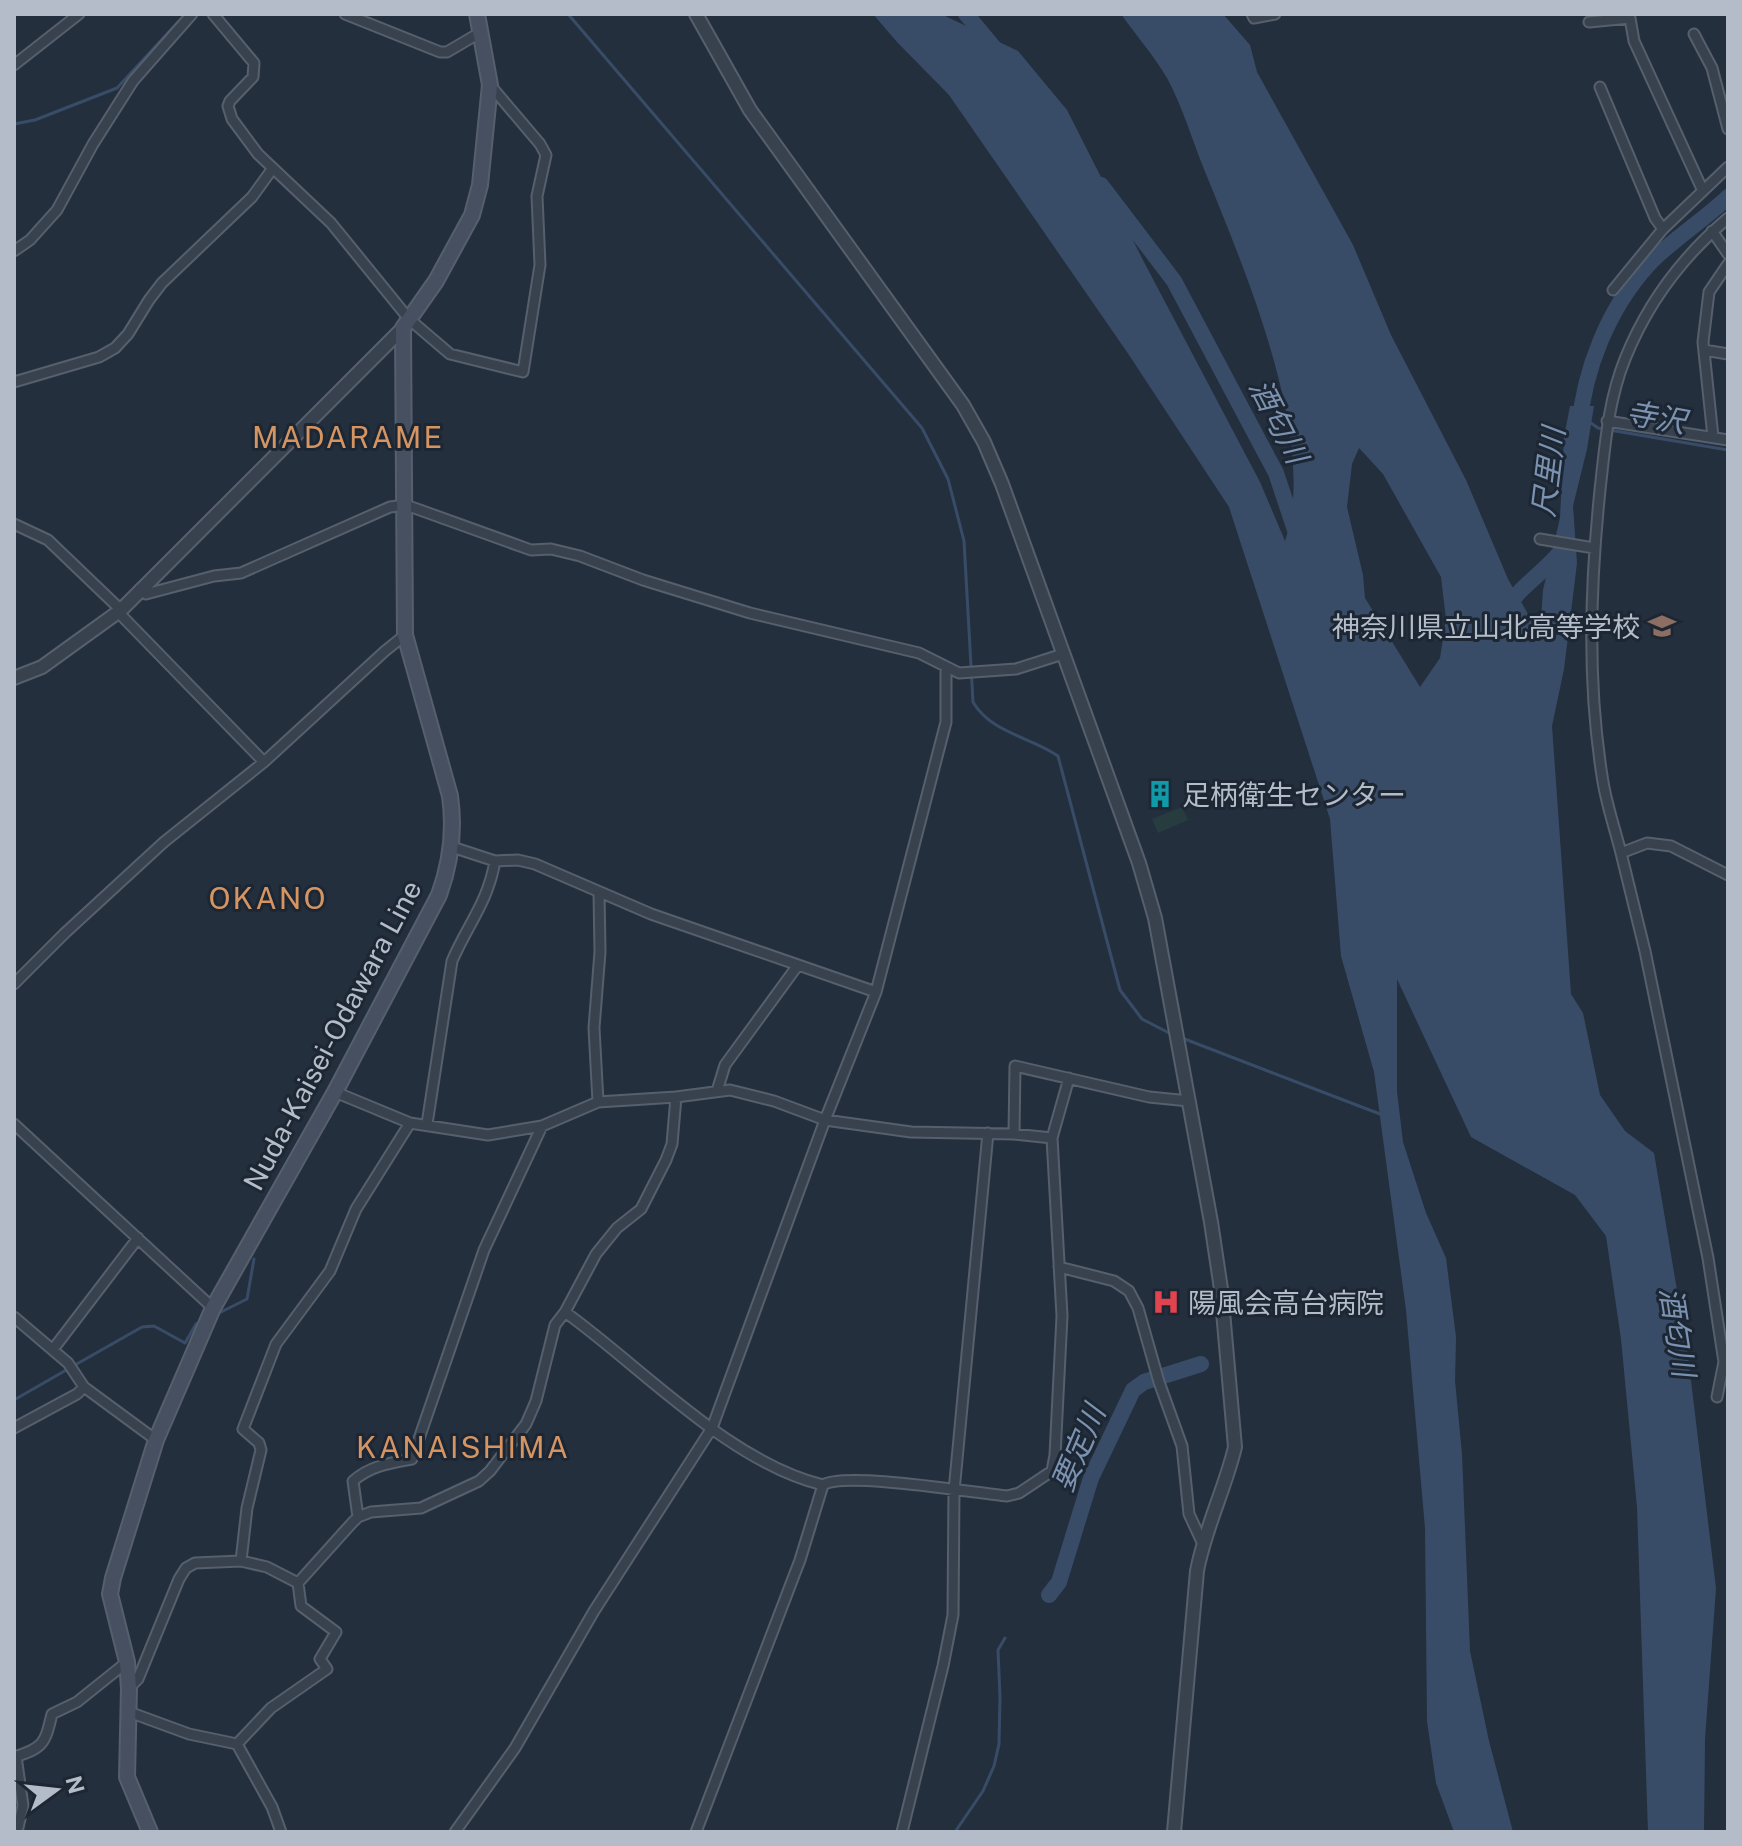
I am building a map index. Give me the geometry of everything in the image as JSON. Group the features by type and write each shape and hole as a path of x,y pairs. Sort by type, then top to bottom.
{"main road":[{"path":"406,324 436,281 472,215 480,185 490,85 477,14"},
{"name":"Nuda-Kaisei-Odawara Line","path":"150,1832 127,1777 127,1662 110,1594 156,1440 212,1309 335,1092 439,895 452,847 450,796 405,635 406,324"}],"street":[{"path":"14,65 79,14"},
{"path":"14,251 38,233 57,210 93,144 133,81 192,14"},
{"path":"213,14 254,63 253,77 230,101 229,113 245,137 273,168 343,235 406,324 450,354 523,372 540,265 537,196 546,155 490,85"},
{"path":"345,14 440,52 447,52 481,32"},
{"path":"696,14 750,110 804,189 900,315 970,417 1002,484 1139,863 1155,918 1221,1289 1235,1447 1230,1470 1202,1542 1197,1571 1174,1832"},
{"path":"1252,14 1254,18 1275,14"},
{"path":"1589,22 1630,18 1634,41 1703,191"},
{"path":"1694,34 1712,68 1728,129"},
{"path":"1600,87 1655,218 1663,229"},
{"path":"1613,290 1663,229 1728,167"},
{"path":"14,382 99,357 115,348 162,283 252,197 273,168"},
{"path":"1717,1397 1724,1362 1708,1258 1648,965 1603,785 1594,712 1592,645 1594,548 1607,422 1624,359 1645,315 1670,279 1712,231 1728,218"},
{"path":"1712,231 1728,254"},
{"path":"1713,437 1704,350 1709,292 1728,264"},
{"path":"14,678 42,667 120,611 406,324"},
{"path":"1704,350 1728,354"},
{"path":"1607,422 1728,440"},
{"path":"140,589 146,594 214,576 241,573 390,507 406,505 531,550 551,549 580,556 643,580 750,613 919,653 959,673 1016,669 1063,654"},
{"path":"14,524 55,546 264,762"},
{"path":"1540,539 1594,548"},
{"path":"14,984 164,842 264,762 405,635"},
{"path":"455,1832 515,1748 594,1611 712,1428 825,1120 876,992 946,722 946,667"},
{"path":"1621,853 1647,843 1671,846 1728,875"},
{"path":"452,847 495,861 518,860 535,864 651,914 876,992"},
{"path":"427,1124 452,961 462,937 487,896 495,861"},
{"path":"598,1102 594,1028 600,952 599,892"},
{"path":"717,1091 725,1065 798,965"},
{"path":"1014,1134 1015,1066 1149,1097 1189,1101"},
{"path":"696,1832 800,1560 823,1485 830,1480 879,1482 1013,1495 1052,1471 1062,1316 1052,1138 1069,1078"},
{"path":"335,1092 410,1123 488,1135 542,1126 598,1102 717,1091 747,1093 825,1120 911,1132 1052,1138"},
{"path":"237,1744 271,1708 327,1669 320,1659 336,1632 301,1606 298,1583 358,1517 371,1512 421,1508 479,1481 526,1424 536,1401 555,1325 596,1254 617,1228 641,1209 666,1160 672,1144 676,1097"},
{"path":"241,1561 247,1508 261,1450 259,1443 243,1429 276,1344 330,1271 356,1209 410,1123"},
{"path":"14,1124 212,1309"},
{"path":"358,1517 353,1481 362,1473 379,1466 412,1459 484,1250 542,1126"},
{"path":"902,1832 953,1615 954,1491 988,1133"},
{"path":"54,1348 138,1238"},
{"path":"1059,1267 1114,1281 1129,1291 1138,1308 1159,1382 1182,1446 1189,1514 1202,1542"},
{"path":"565,1312 712,1428 772,1467 797,1479 823,1485"},
{"path":"14,1317 54,1348 84,1387 156,1440"},
{"path":"14,1428 77,1394 84,1387"},
{"path":"129,1688 138,1679 186,1568 195,1563 241,1561 267,1567 298,1583"},
{"path":"17,1832 23,1806 15,1757 36,1751 43,1745 52,1714 77,1702 127,1662"},
{"path":"129,1712 189,1734 237,1744 272,1807 281,1832"}],"green space":[{"path":"1182,807 1188,820 1158,833 1152,819"}],"water":[{"path":"873,14 941,14 1018,51 1067,110 1260,482 1285,541 1293,501 1292,455 1285,406 1257,305 1178,101 1162,70 1121,14 1223,14 1250,45 1257,72 1353,245 1391,335 1466,480 1508,579 1540,635 1543,590 1560,518 1564,437 1570,406 1594,406 1573,506 1577,563 1564,669 1552,726 1571,994 1583,1013 1600,1095 1625,1131 1654,1153 1688,1356 1716,1588 1705,1739 1704,1832 1648,1832 1637,1507 1621,1339 1606,1236 1575,1195 1471,1137 1397,979 1397,1092 1403,1142 1426,1213 1446,1258 1456,1337 1455,1381 1462,1454 1470,1651 1513,1832 1454,1832 1436,1783 1427,1721 1425,1528 1406,1310 1374,1072 1341,956 1330,819 1229,507 1127,352 949,95","holes":["1359,448 1383,474 1441,577 1446,619 1440,658 1420,687 1365,598 1363,575 1347,507 1352,464"]}],"waterway":[{"path":"568,14 922,428 948,479 964,541 973,702 1001,728 1058,756 1120,990 1142,1019 1171,1034"},
{"name":"酒匂川","path":"966,14 996,50"},
{"path":"14,124 35,120 117,88 178,22"},
{"name":"酒匂川","path":"1101,185 1174,281 1276,473 1297,536"},
{"name":"尺里川","path":"1579,428 1592,363 1621,301 1656,256 1728,197"},
{"name":"寺沢","path":"1591,423 1598,428 1728,450"},
{"name":"尺里川","path":"1505,610 1563,549"},
{"path":"1182,1038 1380,1114"},
{"path":"215,1315 247,1299 254,1259"},
{"path":"75,1365 142,1327 154,1326 185,1343 196,1324 201,1322"},
{"name":"要定川","path":"1049,1595 1059,1582 1091,1478 1133,1390 1144,1382 1201,1364"},
{"path":"14,1400 68,1369"},
{"name":"要定川","path":"955,1832 983,1791 994,1766 999,1744 998,1650 1005,1638"}],"place":[{"name":"神奈川県立山北高等学校","path":"1662,626"},
{"name":"足柄衛生センター","path":"1160,794"},
{"name":"陽風会高台病院","path":"1166,1302"}],"district":[{"name":"MADARAME","path":"348,437"},
{"name":"OKANO","path":"268,898"},
{"name":"KANAISHIMA","path":"463,1447"}]}
